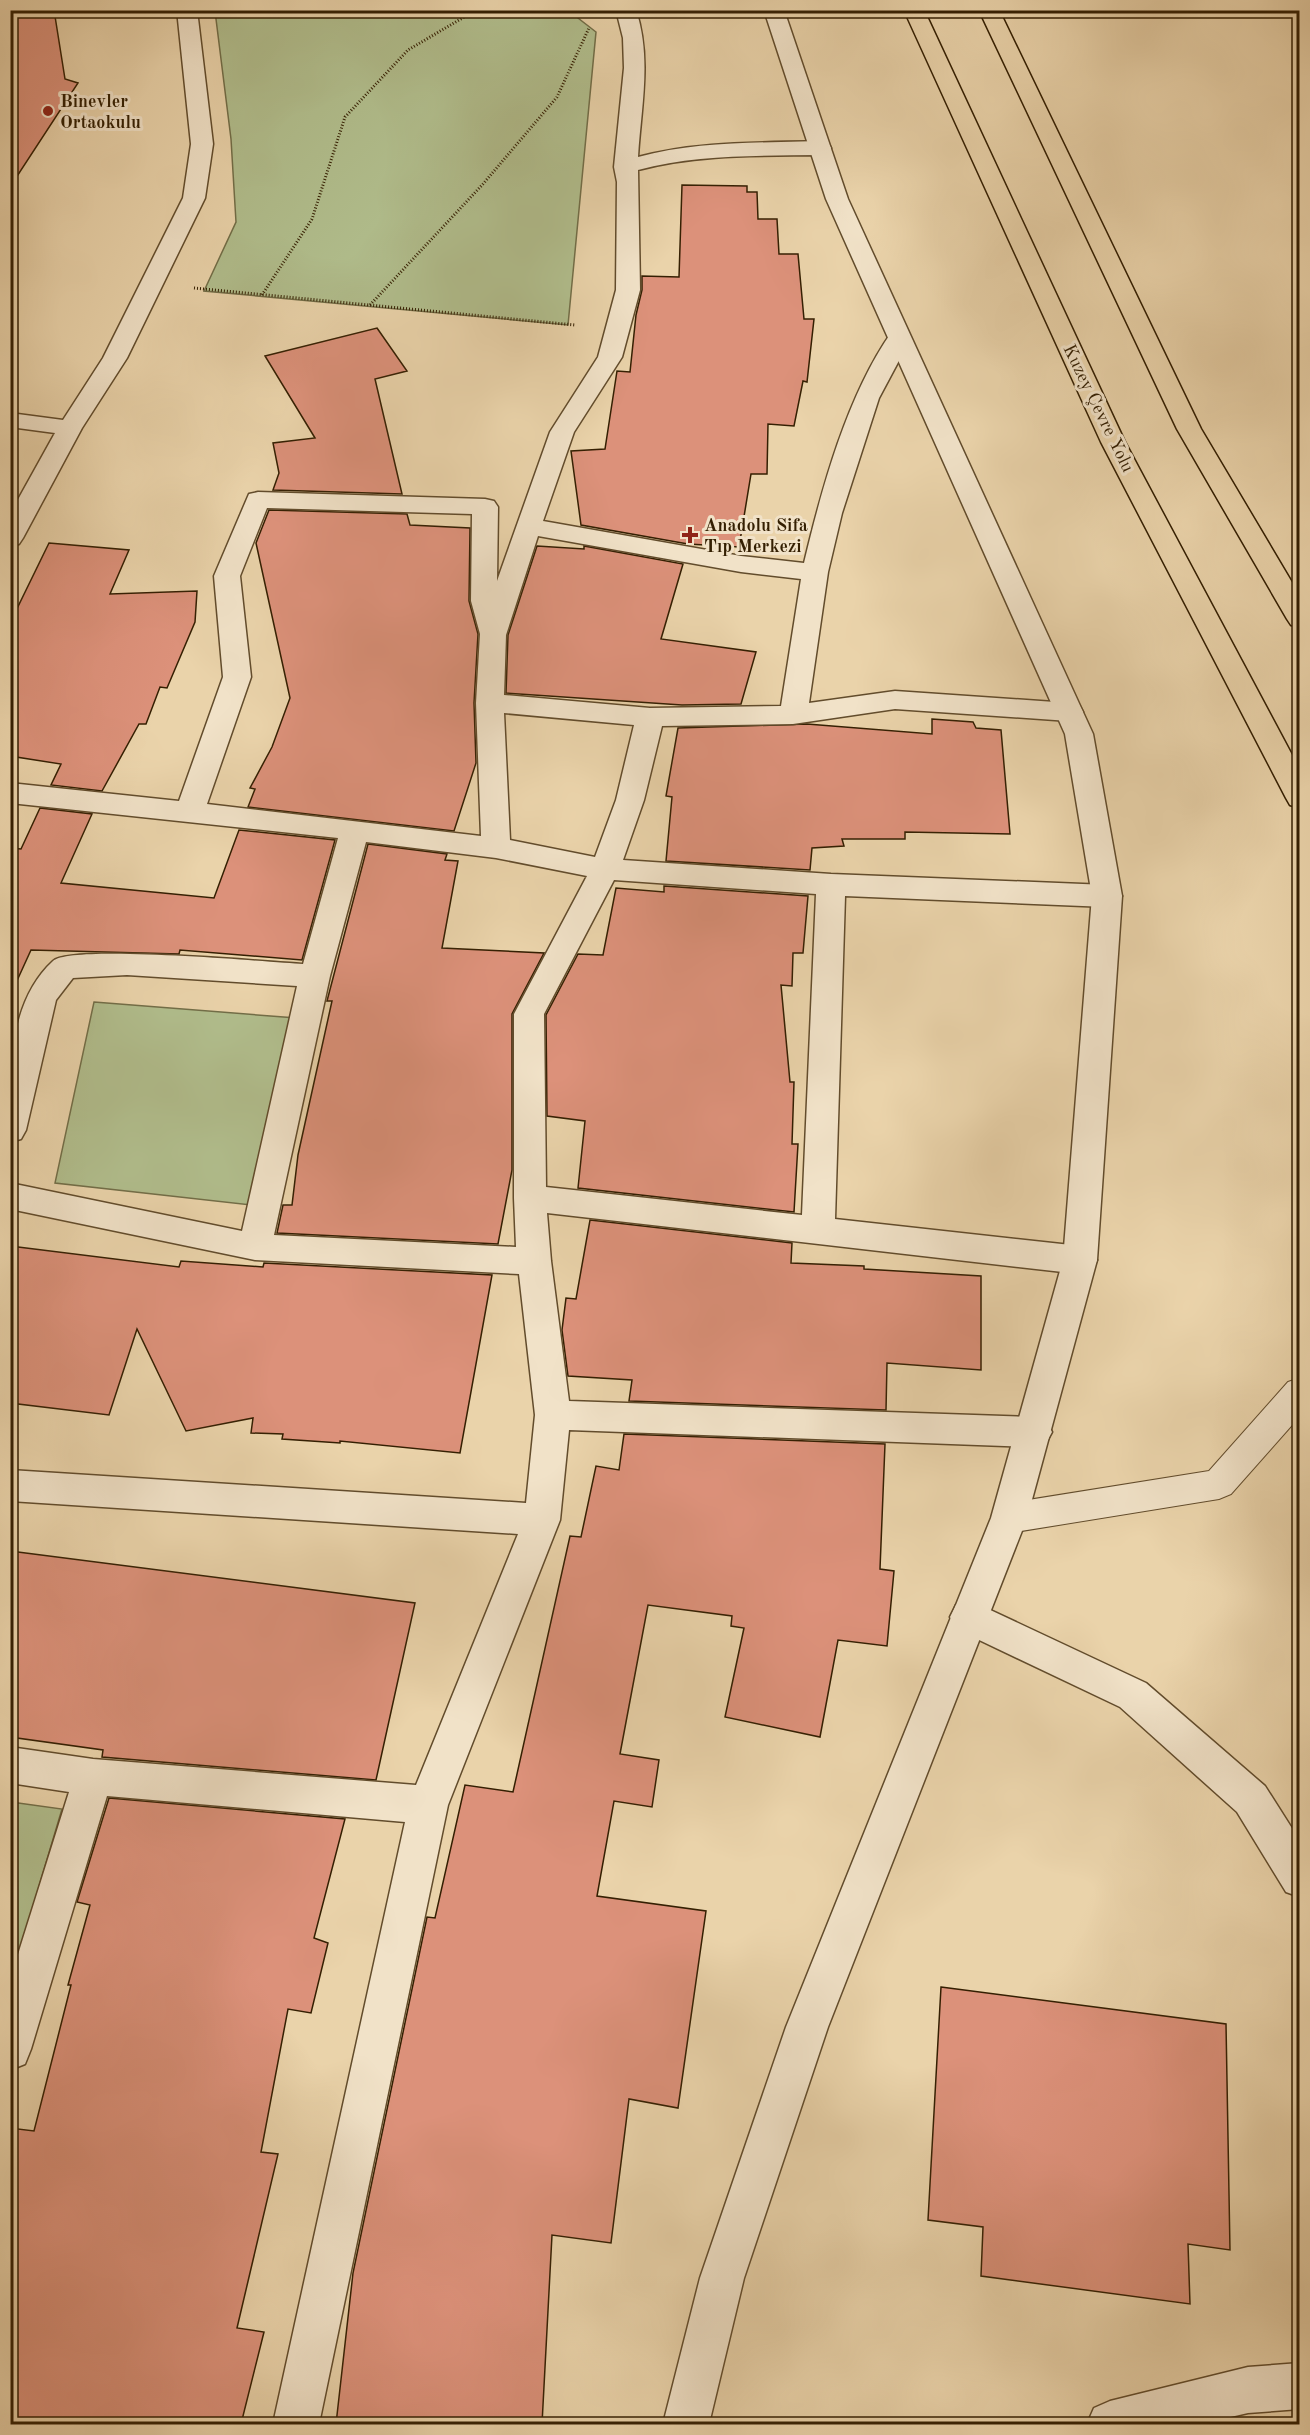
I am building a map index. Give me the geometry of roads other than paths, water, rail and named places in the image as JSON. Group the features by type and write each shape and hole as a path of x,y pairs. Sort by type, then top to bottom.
{"main road":[{"name":"Kuzey Çevre Yolu","path":"914,10 1113,442 1299,798"},
{"path":"989,10 1189,429 1299,619"}],"street":[{"path":"10,538 70,428 115,358 194,198 202,144 187,10"},
{"path":"496,848 489,703 493,636 528,526 562,432 610,357 628,290 626,167 634,92 632,27 626,10"},
{"path":"686,2424 722,2278 807,2027 1009,1518 1034,1432 1080,1260 1107,896 1079,734 837,199 774,10"},
{"path":"626,167 666,156 720,151 820,148"},
{"path":"793,715 815,572 829,513 867,398 899,338"},
{"path":"10,420 70,428"},
{"path":"189,812 237,678 227,576 258,500 485,507 484,601 493,636"},
{"path":"528,526 741,564 815,572"},
{"path":"489,703 650,717 793,715 896,700 1069,712"},
{"path":"296,2424 428,1805 542,1520 553,1415 534,1261 530,1198 529,1014 605,869 630,800 650,717"},
{"path":"10,794 355,830 496,848 605,869 831,885 1107,896"},
{"path":"255,1247 315,976 355,830"},
{"path":"818,1231 831,885"},
{"path":"10,1130 41,997 65,967 127,964 315,976"},
{"path":"10,1196 255,1247 534,1261"},
{"path":"530,1198 1080,1260"},
{"path":"553,1415 1034,1432"},
{"path":"10,1485 542,1520"},
{"path":"969,1617 1133,1695 1251,1799 1299,1878"},
{"path":"10,1766 93,1777 428,1805"},
{"path":"10,2049 93,1777"},
{"path":"1110,2424 1248,2390 1299,2386"}],"lane":[{"path":"1009,1518 1219,1484 1299,1392"}],"place":[{"name":"Binevler Ortaokulu","path":"48,111"},
{"name":"Anadolu Sifa Tıp Merkezi","path":"690,535"}]}
